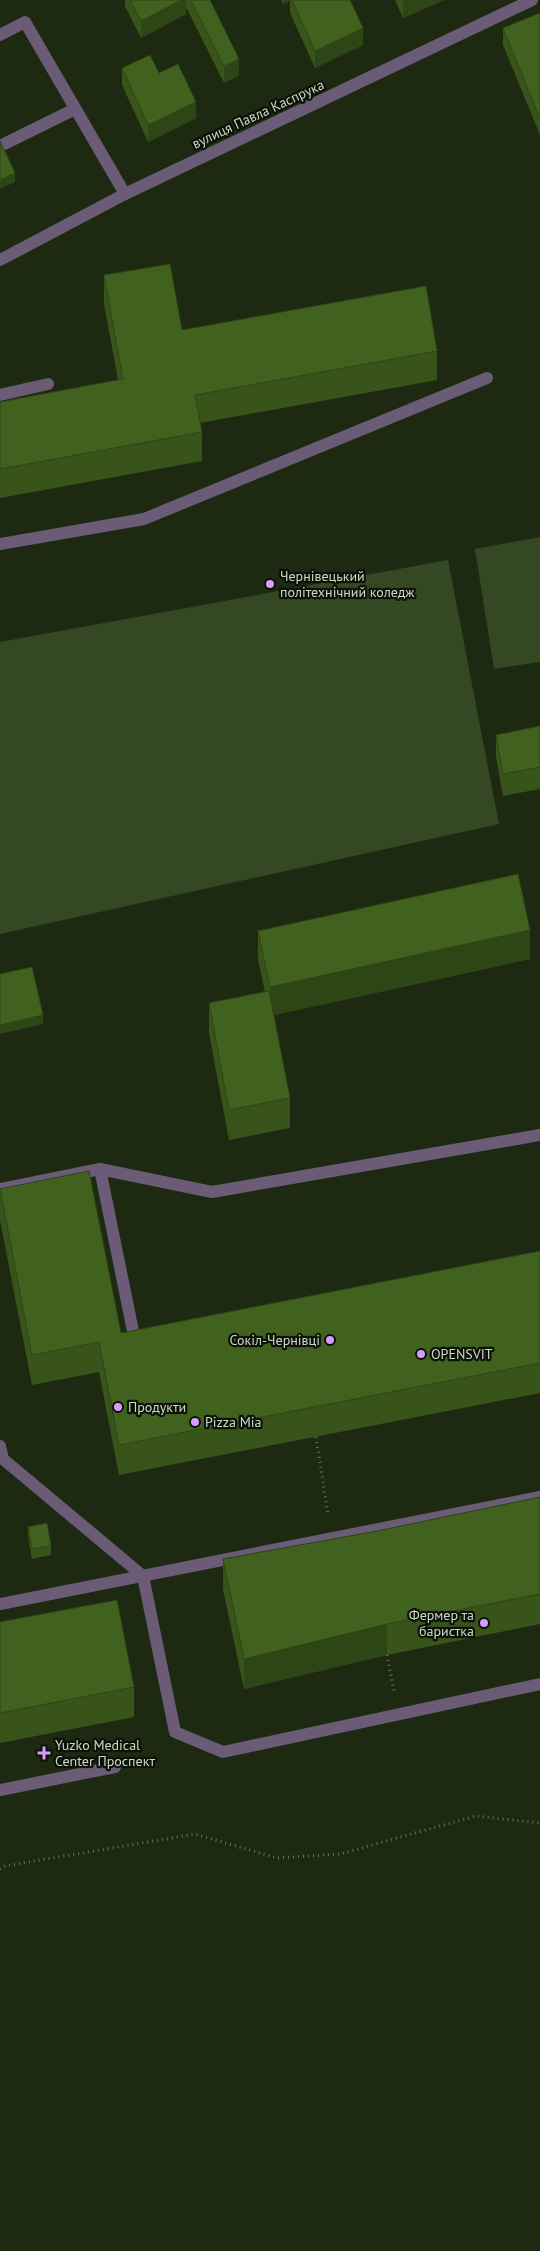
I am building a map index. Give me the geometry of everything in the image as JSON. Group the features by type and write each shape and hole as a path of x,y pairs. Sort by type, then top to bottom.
{"street":[{"name":"вулиця Павла Каспрука","path":"0,260 125,194 532,0"},
{"path":"0,35 25,22 125,194"},
{"path":"0,146 75,109"},
{"path":"0,544 144,519 487,378"},
{"path":"0,395 48,384"},
{"path":"0,1189 100,1169 212,1192 540,1135"},
{"path":"100,1169 135,1341 154,1338"},
{"path":"0,1446 2,1459 143,1576 176,1732 223,1752 398,1716 540,1684"},
{"path":"0,1604 540,1496"},
{"path":"0,1790 115,1767"}],"path":[{"path":"316,1437 332,1538"},
{"path":"387,1655 398,1716"},
{"path":"0,1869 5,1866 195,1834 277,1858 340,1854 476,1816 540,1823"}],"green space":[{"path":"540,537 540,662 494,669 475,549"},
{"path":"448,560 499,824 0,934 0,642"}],"building":[{"path":"130,0 181,0 141,21"},
{"path":"191,0 210,0 239,59 224,66"},
{"path":"292,0 350,0 363,28 315,51"},
{"path":"540,13 540,119 503,28"},
{"path":"150,55 159,73 178,64 196,102 148,125 122,68"},
{"path":"0,141 15,173 0,180"},
{"path":"170,264 182,330 426,286 437,351 195,395 202,432 0,469 0,402 123,379 104,275"},
{"path":"540,726 540,767 503,774 496,735"},
{"path":"518,874 530,930 270,987 258,931"},
{"path":"32,967 43,1015 0,1025 0,974"},
{"path":"269,991 290,1098 229,1110 209,1003"},
{"path":"89,1171 121,1333 540,1251 540,1363 119,1445 99,1342 32,1355 0,1189"},
{"path":"540,1497 540,1594 387,1624 244,1659 223,1559 377,1531"},
{"path":"47,1523 51,1546 32,1549 28,1527"},
{"path":"117,1600 134,1687 0,1713 0,1622"}],"place":[{"name":"Чернівецький політехнічний коледж","path":"270,584"},
{"name":"Сокіл-Чернівці","path":"330,1340"},
{"name":"OPENSVIT","path":"421,1354"},
{"name":"Продукти","path":"118,1407"},
{"name":"Pizza Mia","path":"195,1422"},
{"name":"Фермер та баристка","path":"484,1623"},
{"name":"Yuzko Medical Center Проспект","path":"44,1753"}]}
